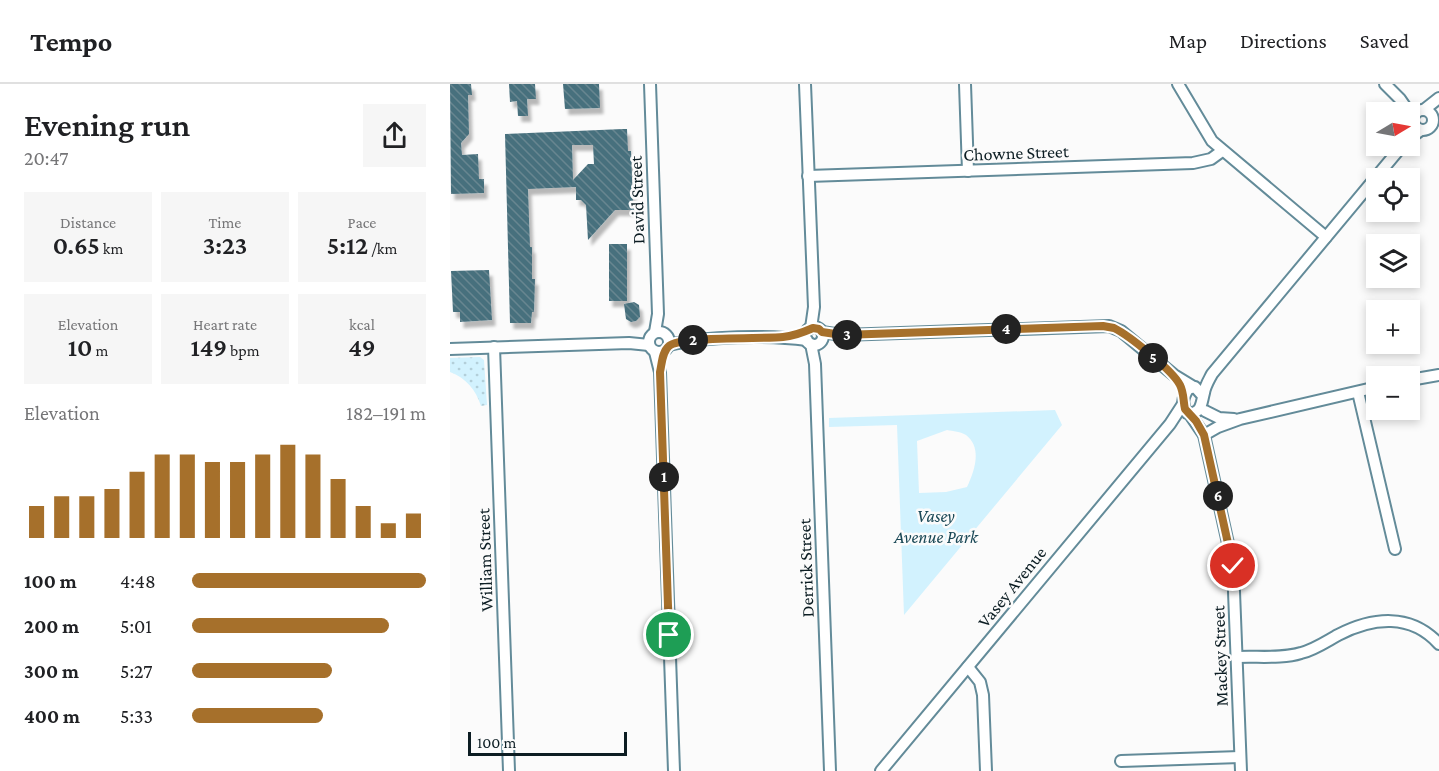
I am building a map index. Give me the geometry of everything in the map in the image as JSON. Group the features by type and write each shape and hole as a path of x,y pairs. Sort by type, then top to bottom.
{"street":[{"name":"David Street","path":"650,84 674,771"},
{"name":"Derrick Street","path":"805,84 830,771"},
{"path":"965,84 968,171"},
{"path":"1178,84 1206,133 1222,151 1326,237"},
{"path":"1385,84 1439,135"},
{"path":"1421,120 1439,98"},
{"path":"1421,120 1439,105"},
{"name":"Chowne Street","path":"808,176 1193,163 1211,159 1222,151"},
{"path":"1212,374 1204,404 1197,411 1186,406 1194,386 1212,374 1394,156"},
{"path":"450,349 1109,326 1121,331 1174,375 1194,386 1204,404 1219,418 1240,419"},
{"name":"William Street","path":"494,347 509,771"},
{"name":"Mackey Street","path":"1174,375 1186,406 1204,435"},
{"path":"1420,378 1439,375"},
{"path":"1204,435 1240,419 1366,390"},
{"path":"1358,392 1395,549"},
{"name":"Mackey Street","path":"1204,404 1204,435 1233,566 1241,771"},
{"name":"Vasey Avenue","path":"881,771 1186,406"},
{"path":"1237,657 1304,653 1356,627 1378,621 1400,621 1411,625 1439,644"},
{"path":"968,667 978,678 982,688 986,771"},
{"path":"1121,761 1240,757"}],"green space":[{"path":"480,357 484,360 487,405 481,406 470,385 450,372 450,358"},
{"name":"Vasey Avenue Park","path":"1055,410 1062,425 904,615 897,425 829,427 829,418","holes":["947,430 966,435 974,446 976,460 967,487 946,492 919,493 917,441"]}],"building":[{"path":"450,84 471,84 472,95 468,95 469,134 461,143 462,155 478,154 479,179 484,179 484,193 451,194"},
{"path":"509,84 535,84 536,99 527,99 528,116 518,116 517,101 510,102"},
{"path":"563,84 599,84 600,108 565,109"},
{"path":"627,129 628,151 631,151 633,204 639,210 615,210 588,240 586,205 581,200 576,200 576,187 528,189 532,279 535,279 534,312 532,312 531,323 510,323 505,134","holes":["572,145 593,145 594,164 588,164 573,180"]},
{"path":"609,244 627,244 627,301 609,301"},
{"path":"489,270 492,320 460,322 460,312 453,312 451,271"},
{"path":"634,302 639,305 640,317 631,322 626,319 624,304"}],"route":[{"path":"669,635 660,372 664,351 669,345 688,340 785,337 807,332 811,328 842,335 1103,326 1114,328 1121,331 1174,375 1181,386 1185,409 1196,421 1204,435 1233,566"}]}
